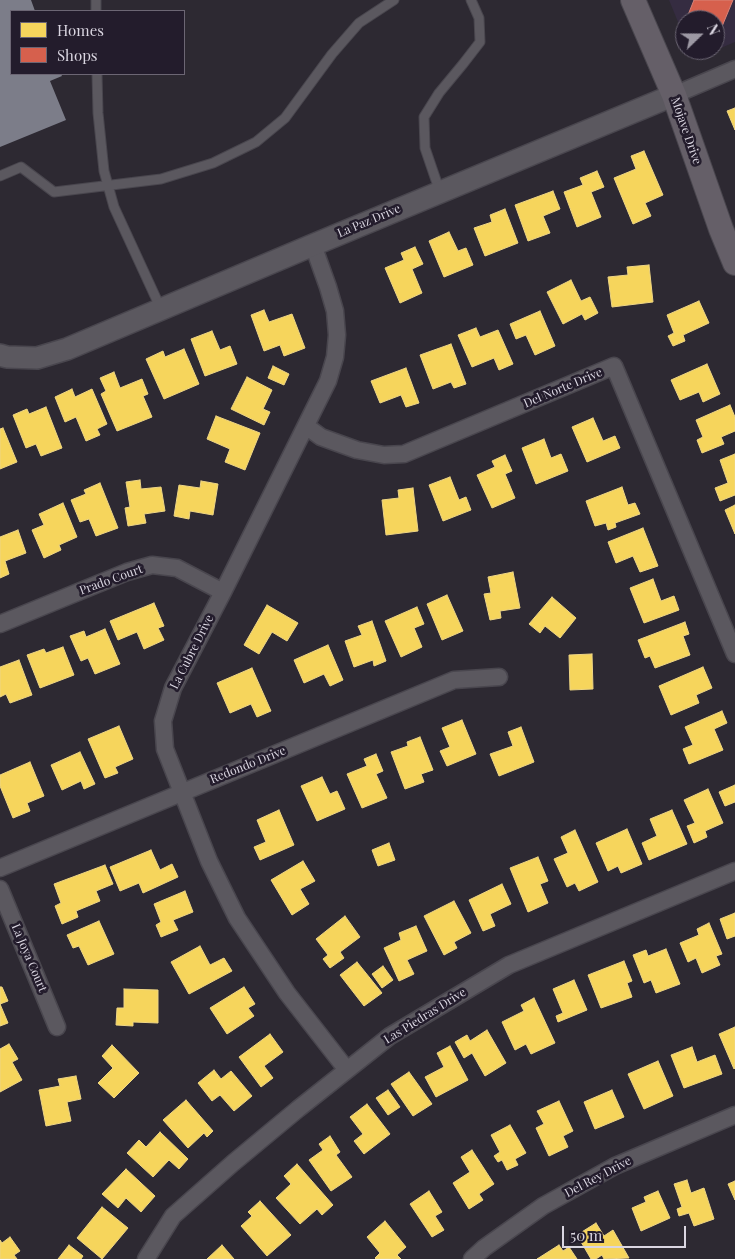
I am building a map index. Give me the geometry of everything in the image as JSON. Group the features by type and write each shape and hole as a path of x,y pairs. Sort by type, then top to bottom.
{"main road":[{"name":"Mojave Drive","path":"633,0 674,95 721,229 735,263"}],"street":[{"name":"La Paz Drive","path":"0,355 37,358 67,349 735,69"},
{"name":"La Cubre Drive","path":"312,245 335,311 337,334 335,357 328,382 173,688 162,721 165,749 210,861 237,918 287,993 347,1070"},
{"name":"Del Norte Drive","path":"306,426 321,437 357,450 384,455 404,454 614,366 735,654"},
{"name":"Prado Court","path":"0,624 127,572 152,565 177,568 223,592"},
{"name":"Redondo Drive","path":"0,868 454,680 499,676"},
{"name":"Las Piedras Drive","path":"146,1259 172,1216 290,1115 390,1036 509,965 735,871"},
{"name":"La Joya Court","path":"0,889 57,1027"},
{"name":"Del Rey Drive","path":"472,1259 484,1248 543,1206 615,1166 735,1115"}],"lane":[{"path":"0,176 21,168 54,192 162,179 213,163 256,142 285,118 332,54 359,23 394,0"},
{"path":"440,192 425,148 424,117 439,93 480,42 479,18 471,0"},
{"path":"97,75 98,113 104,171 114,207 161,309"}],"shaded area":[{"path":"669,0 735,0 735,42 725,46 725,10 675,10 675,15"}],"building: Homes":[{"path":"735,108 735,130 727,111"},
{"path":"644,151 663,195 645,203 651,216 633,224 614,178 636,169 631,156"},
{"path":"597,171 604,187 591,192 601,217 577,227 564,192 583,185 580,178"},
{"path":"553,191 560,209 543,216 550,233 528,241 515,205"},
{"path":"505,209 518,243 485,256 474,228 492,222 490,215"},
{"path":"449,232 458,251 466,248 473,265 444,277 429,241"},
{"path":"415,247 423,264 412,269 422,293 400,303 385,268 404,260 401,253"},
{"path":"649,265 653,302 612,307 608,277 628,275 627,267"},
{"path":"571,280 581,301 590,297 598,313 585,320 582,314 563,324 547,292"},
{"path":"699,301 709,323 683,335 685,341 673,346 668,336 674,333 667,315"},
{"path":"264,310 269,322 292,314 305,348 284,356 280,345 264,351 251,315"},
{"path":"540,311 555,346 535,355 526,335 516,339 510,324"},
{"path":"476,328 480,337 498,330 513,364 499,370 494,358 472,367 458,335"},
{"path":"212,331 220,350 230,346 237,364 205,376 191,339"},
{"path":"451,344 466,384 454,388 451,382 433,389 420,355"},
{"path":"184,349 199,384 164,399 146,359 163,351 165,357"},
{"path":"707,364 720,394 703,402 699,392 680,400 671,380"},
{"path":"273,366 289,374 284,385 268,378"},
{"path":"406,368 419,403 406,407 401,395 380,403 371,381"},
{"path":"114,372 120,388 142,379 148,394 143,396 152,417 117,431 101,394 106,391 100,378"},
{"path":"247,377 272,390 263,409 270,412 264,425 231,409"},
{"path":"72,389 75,397 92,389 107,424 97,429 100,435 86,441 76,417 65,422 55,397"},
{"path":"730,405 735,417 735,431 721,437 724,444 702,453 697,440 703,437 696,420"},
{"path":"46,407 62,448 41,456 36,444 26,448 13,415 27,409 29,414"},
{"path":"216,416 260,433 245,470 225,462 230,449 207,439"},
{"path":"593,418 603,441 615,436 620,448 587,462 572,427"},
{"path":"3,428 17,462 0,469 0,429"},
{"path":"544,439 551,458 561,454 568,471 536,484 522,448"},
{"path":"735,454 735,495 720,501 715,488 728,483 720,460"},
{"path":"505,455 512,471 505,474 515,498 492,508 477,475 495,467 492,461"},
{"path":"450,477 459,500 466,497 471,510 443,521 429,485"},
{"path":"140,480 141,489 161,487 165,511 144,514 146,523 128,526 125,508 130,507 126,482"},
{"path":"201,481 218,484 213,515 190,511 189,519 174,516 179,485 200,488"},
{"path":"100,483 118,528 96,536 89,519 80,522 71,500 86,494 84,490"},
{"path":"622,487 628,505 635,503 640,514 615,523 616,527 608,530 606,523 595,526 586,501"},
{"path":"413,488 418,531 386,535 382,500 399,498 398,490"},
{"path":"63,503 77,537 59,545 61,550 44,558 32,530 44,525 39,514"},
{"path":"735,505 735,534 725,510"},
{"path":"643,528 658,566 640,572 633,556 616,563 608,542"},
{"path":"18,530 26,553 5,561 9,574 0,578 0,537"},
{"path":"513,572 520,608 500,611 501,618 490,620 484,594 491,593 488,577"},
{"path":"653,579 661,601 674,596 679,610 644,623 630,588"},
{"path":"447,595 463,631 442,640 427,604"},
{"path":"552,597 576,618 560,638 545,626 540,633 529,624"},
{"path":"154,603 164,626 158,628 164,640 144,649 137,632 118,640 110,621"},
{"path":"267,605 298,623 287,641 272,632 259,654 244,645"},
{"path":"417,607 424,624 414,628 422,647 401,657 385,621"},
{"path":"372,621 386,661 374,666 373,660 354,667 345,641 362,635 358,626"},
{"path":"685,622 689,634 683,636 690,655 655,668 650,656 645,658 638,640"},
{"path":"105,629 120,664 95,674 88,658 81,661 70,636 84,631 86,637"},
{"path":"328,645 343,680 330,686 324,674 304,683 294,660"},
{"path":"63,647 74,675 40,688 27,655 44,649 46,653"},
{"path":"592,654 593,689 570,690 569,655"},
{"path":"19,660 32,695 10,703 6,694 0,697 0,667"},
{"path":"703,667 712,688 696,695 699,703 671,715 659,686"},
{"path":"252,668 271,711 257,717 251,704 230,713 217,683"},
{"path":"722,711 727,723 714,729 723,750 689,764 683,749 693,745 685,727"},
{"path":"462,720 476,754 447,766 440,751 450,747 442,728"},
{"path":"119,726 133,759 115,767 118,773 105,778 88,739"},
{"path":"521,727 534,762 499,776 490,754 513,746 508,732"},
{"path":"420,737 433,770 421,774 424,782 405,789 391,752 408,746 407,742"},
{"path":"80,752 95,784 84,789 81,781 62,790 51,765"},
{"path":"376,754 383,771 376,774 387,798 362,808 347,774 367,766 364,759"},
{"path":"30,762 44,796 27,803 30,811 13,818 0,786 0,775"},
{"path":"322,777 330,794 337,791 345,809 317,821 301,786"},
{"path":"735,785 735,802 725,806 719,792"},
{"path":"708,789 723,823 705,831 707,837 694,843 687,826 695,823 684,800"},
{"path":"279,810 294,845 260,860 254,847 266,842 257,820"},
{"path":"672,810 687,844 649,860 642,843 657,836 650,819"},
{"path":"627,829 642,864 621,873 618,866 608,871 596,843"},
{"path":"575,830 598,882 579,891 575,883 567,887 554,859 568,853 561,837"},
{"path":"389,843 395,860 378,866 372,850"},
{"path":"151,850 160,870 172,864 178,877 143,893 139,883 120,891 110,867"},
{"path":"538,857 548,881 540,884 548,903 528,912 510,868"},
{"path":"303,861 315,881 300,889 309,904 292,915 271,880"},
{"path":"105,865 113,884 96,891 100,901 76,911 78,917 62,924 55,906 61,903 54,884"},
{"path":"502,884 511,904 490,914 495,926 483,931 469,900"},
{"path":"185,891 193,912 173,920 178,930 161,937 156,925 161,922 154,904"},
{"path":"454,901 471,933 454,942 457,948 444,955 424,916"},
{"path":"735,913 735,936 727,939 720,919"},
{"path":"345,916 360,937 340,952 344,958 330,968 323,959 328,955 316,939"},
{"path":"99,921 114,954 88,965 79,946 73,948 67,935"},
{"path":"709,923 722,954 716,956 720,965 702,973 696,958 688,962 680,943 699,935 697,929"},
{"path":"416,926 427,951 407,960 414,974 399,981 384,948 401,940 399,933"},
{"path":"200,946 210,965 224,958 232,971 189,994 171,962"},
{"path":"666,949 680,984 656,993 651,980 644,983 633,955 646,950 648,956"},
{"path":"624,961 632,981 627,983 632,997 601,1008 588,975"},
{"path":"357,962 382,993 364,1006 340,975"},
{"path":"383,966 393,980 382,988 372,974"},
{"path":"574,980 587,1010 558,1022 556,1016 563,1013 553,989"},
{"path":"0,987 2,987 8,1001 0,1004"},
{"path":"244,987 255,1004 248,1008 254,1016 227,1034 210,1008"},
{"path":"124,989 158,990 158,1023 133,1022 133,1026 116,1025 117,1008 124,1008"},
{"path":"534,998 555,1043 531,1054 526,1044 515,1050 502,1022 524,1011 521,1005"},
{"path":"0,1004 8,1023 0,1026"},
{"path":"735,1027 735,1068 734,1069 719,1034"},
{"path":"487,1030 506,1063 485,1076 472,1053 464,1058 455,1042 467,1035 470,1041"},
{"path":"270,1034 283,1052 264,1066 273,1078 261,1087 239,1057"},
{"path":"9,1044 18,1059 12,1062 22,1080 0,1092 0,1049"},
{"path":"112,1045 139,1073 114,1098 98,1083 113,1068 102,1056"},
{"path":"450,1046 468,1080 436,1097 425,1077 444,1067 437,1053"},
{"path":"692,1047 697,1062 715,1055 722,1074 684,1088 671,1055"},
{"path":"658,1061 673,1096 644,1109 628,1074"},
{"path":"214,1070 221,1079 231,1071 252,1096 234,1111 220,1095 212,1101 198,1083"},
{"path":"409,1072 432,1104 413,1116 391,1084"},
{"path":"76,1076 81,1099 67,1102 71,1121 46,1126 39,1090 60,1086 58,1079"},
{"path":"388,1090 400,1107 388,1115 376,1098"},
{"path":"612,1090 624,1117 595,1129 584,1102"},
{"path":"186,1100 213,1131 207,1137 204,1133 188,1148 163,1120"},
{"path":"559,1101 573,1131 563,1136 568,1147 549,1156 536,1128 544,1124 537,1111"},
{"path":"367,1104 390,1134 364,1154 354,1141 363,1134 350,1117"},
{"path":"510,1125 526,1153 515,1159 518,1165 507,1170 502,1160 498,1162 494,1156 500,1152 491,1135"},
{"path":"160,1132 188,1159 179,1169 169,1160 153,1177 127,1153 139,1140 146,1147"},
{"path":"330,1136 340,1152 336,1155 352,1177 331,1191 309,1160 323,1150 319,1144"},
{"path":"472,1150 494,1184 479,1194 483,1200 469,1209 453,1183 470,1172 461,1157"},
{"path":"297,1164 333,1205 322,1215 317,1209 300,1224 276,1198 291,1184 284,1176"},
{"path":"126,1169 155,1196 141,1212 126,1198 118,1208 102,1194"},
{"path":"687,1180 691,1193 704,1188 714,1219 694,1226 689,1213 679,1216 677,1209 682,1207 674,1184"},
{"path":"735,1181 735,1200 728,1184"},
{"path":"429,1191 442,1212 435,1216 444,1230 432,1237 410,1204"},
{"path":"658,1191 670,1218 641,1231 632,1208 646,1202 644,1197"},
{"path":"260,1201 291,1235 267,1256 241,1226 252,1216 248,1212"},
{"path":"102,1207 128,1228 102,1259 77,1238"},
{"path":"385,1221 406,1247 397,1255 401,1259 375,1258 380,1253 367,1237"},
{"path":"596,1223 604,1236 613,1230 629,1258 604,1259 602,1255 596,1259 591,1259 577,1235"},
{"path":"10,1237 20,1251 14,1255 17,1259 0,1259 0,1240 2,1243"},
{"path":"69,1245 83,1256 81,1259 58,1259"},
{"path":"222,1245 234,1259 207,1259"},
{"path":"559,1245 563,1251 569,1247 577,1259 537,1259"}],"building: Shops":[{"path":"694,0 733,0 725,19 725,10 690,10"}],"building: Other":[{"path":"0,0 31,0 35,10 10,10 10,75 62,75 50,81 66,120 0,147"}]}
